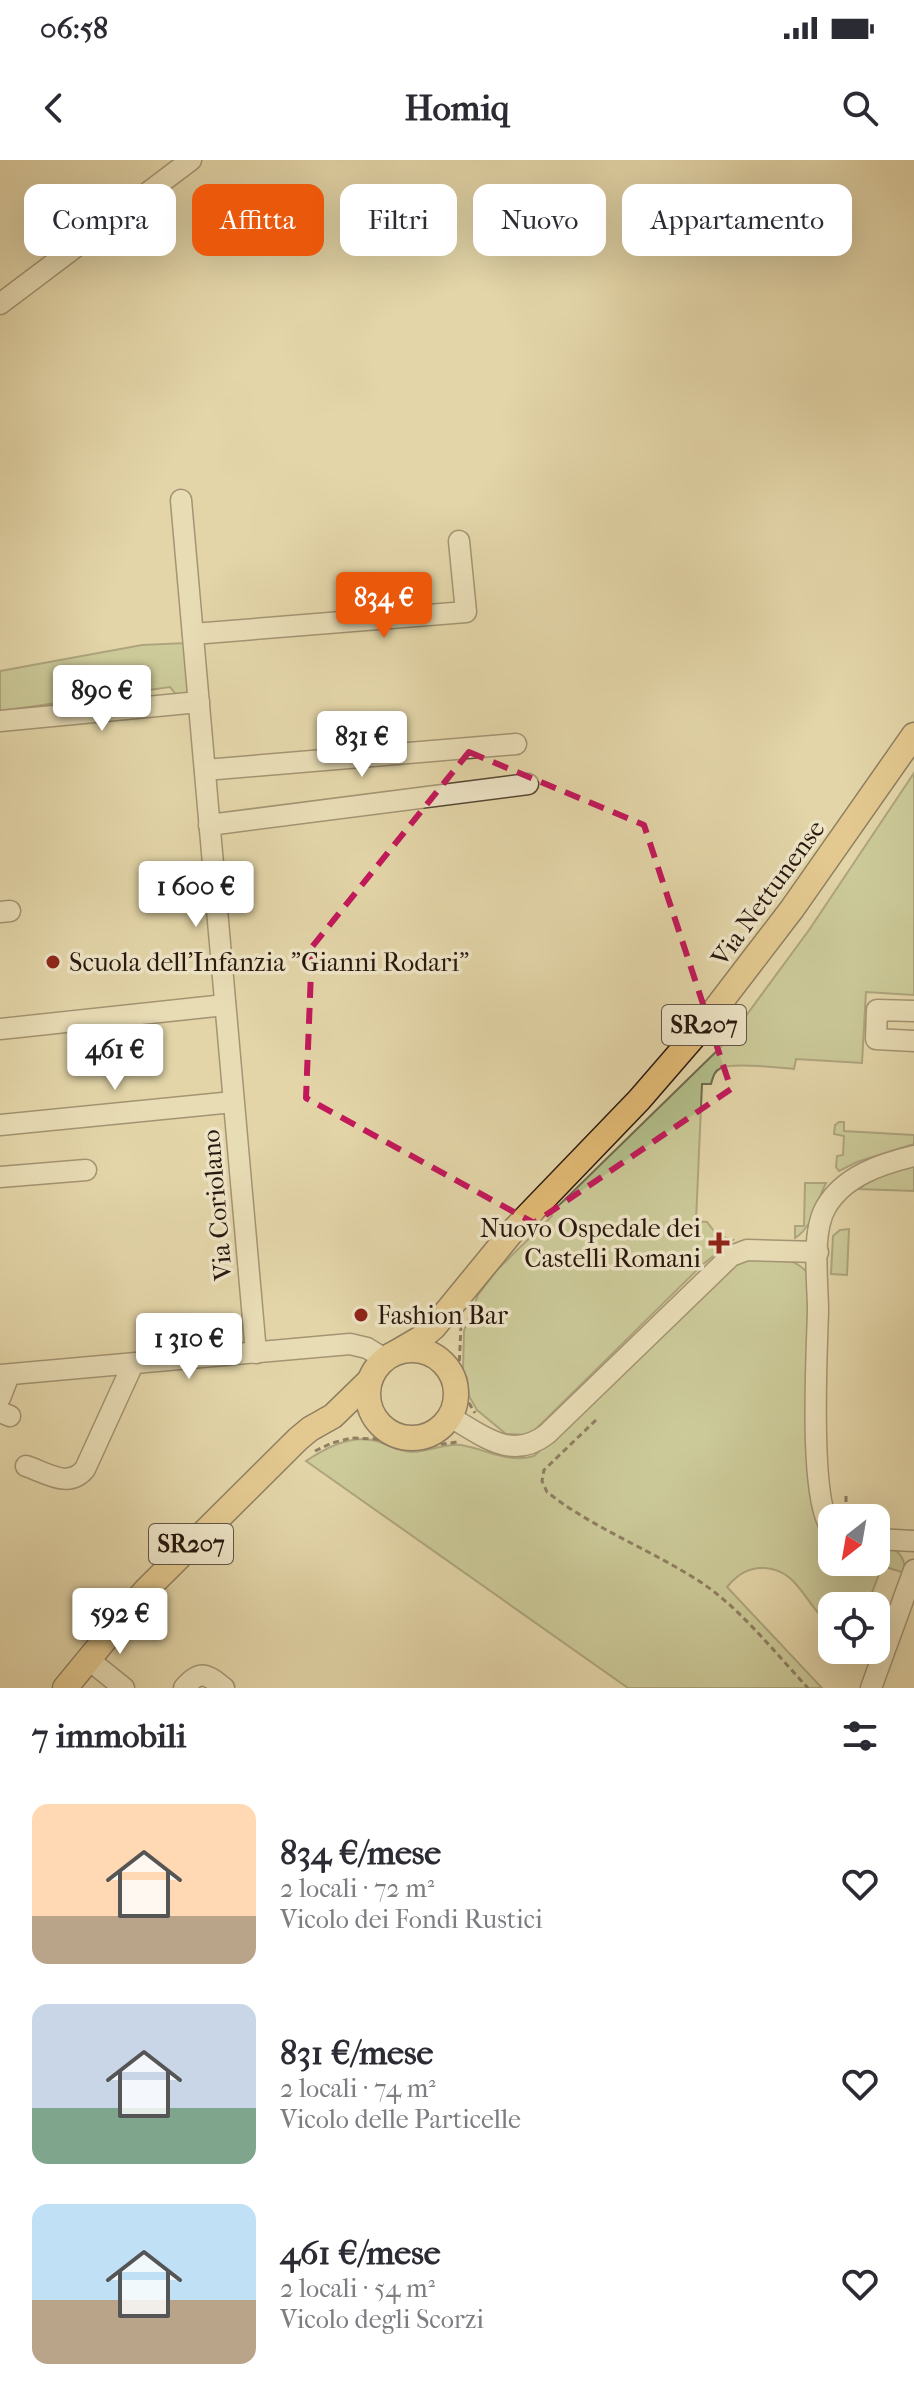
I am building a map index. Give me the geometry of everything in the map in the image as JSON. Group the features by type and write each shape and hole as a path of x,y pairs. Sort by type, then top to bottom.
{"main road":[{"name":"Via Nettunense","path":"391,1356 430,1330 538,1203 639,1100 713,1013 830,857 914,735"},
{"name":"Via Nettunense","path":"442,1361 462,1290"},
{"path":"370,1380 369,1401 374,1415 383,1427 396,1435 411,1438 426,1435 440,1428 450,1417 456,1388 451,1373 442,1361 421,1351 408,1350 391,1356"},
{"name":"SR207","path":"65,1688 156,1579 298,1439 333,1416 370,1380 376,1368 391,1356"},
{"path":"333,1416 374,1415"}],"street":[{"path":"0,304 191,160"},
{"name":"Via Coriolano","path":"181,500 256,1353"},
{"path":"193,634 466,612 459,541"},
{"path":"0,721 199,702"},
{"path":"205,770 516,744"},
{"path":"209,825 528,784"},
{"path":"0,1029 225,1005"},
{"path":"914,1011 877,1010 876,1039 914,1041"},
{"path":"0,1125 233,1102"},
{"path":"823,1504 818,1466 816,1361 818,1252 822,1214 840,1189 852,1180 877,1167 914,1156"},
{"path":"0,1177 86,1170"},
{"path":"450,1417 507,1447 533,1444 547,1434 725,1260 747,1250 818,1252"},
{"path":"0,1398 5,1375 350,1344 391,1356"},
{"path":"26,1466 66,1480 79,1476 133,1364"},
{"path":"890,1540 914,1541"},
{"path":"871,1688 914,1570"},
{"path":"88,1659 124,1688"},
{"path":"184,1688 196,1677 205,1675 224,1688"}],"path":[{"path":"463,1318 459,1370 464,1379 466,1398 480,1418"},
{"path":"596,1420 544,1470 542,1481 547,1492 713,1592 808,1688"},
{"path":"311,1454 323,1446 351,1438 376,1439 409,1449 456,1442 468,1444"},
{"path":"846,1496 846,1504"}],"highlighted area":[{"path":"469,752 644,825 731,1089 534,1223 306,1098 312,947"}],"green space":[{"path":"186,643 192,696 178,697 170,687 0,711 0,671 142,645"},
{"path":"914,773 914,995 866,992 862,1063 796,1059 794,1069 727,1066 714,1074 711,1084 702,1084 696,1221 707,1222 717,1235 733,1240 701,1266 535,1430 526,1435 506,1434 477,1410 469,1396 463,1370 464,1331 478,1295 497,1270 552,1216 551,1213 729,1039 809,930"},
{"path":"844,1122 844,1131 914,1135 914,1144 839,1171 836,1167 837,1156 843,1155 844,1136 834,1134 835,1125"},
{"path":"914,1163 914,1191 859,1189 884,1171"},
{"path":"805,1183 826,1183 811,1220 795,1238 795,1226 804,1226"},
{"path":"849,1229 847,1275 831,1274 833,1236 840,1230"},
{"path":"746,1258 791,1261 811,1278 829,1504 818,1504 818,1576 878,1576 872,1592 818,1592 818,1613 795,1583 777,1570 748,1570 727,1587 822,1688 628,1688 306,1461 342,1442 362,1439 408,1452 461,1445 506,1457 534,1456 736,1262"},
{"path":"890,1549 902,1557 905,1573 890,1568"}],"place":[{"name":"Scuola dell'Infanzia \"Gianni Rodari\"","path":"53,962"},
{"name":"Nuovo Ospedale dei Castelli Romani","path":"719,1243"},
{"name":"Fashion Bar","path":"361,1315"}]}
